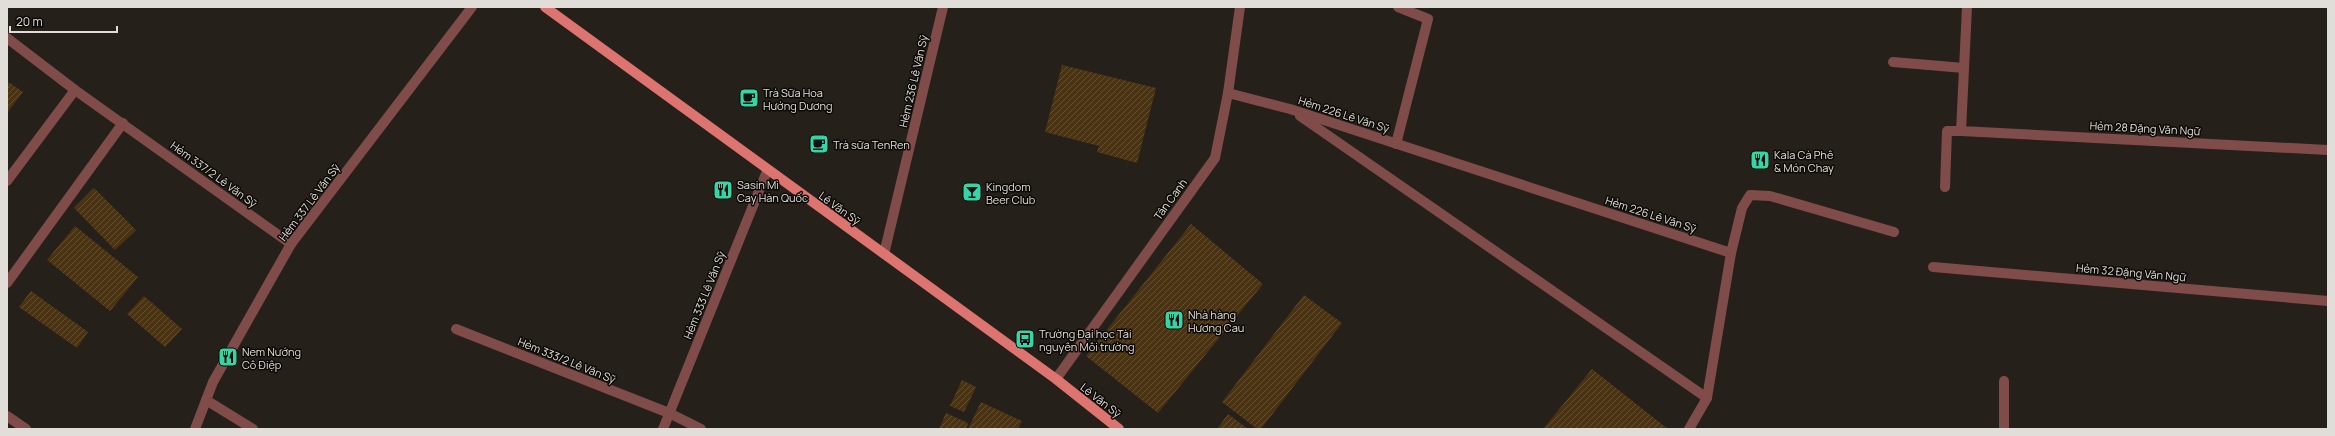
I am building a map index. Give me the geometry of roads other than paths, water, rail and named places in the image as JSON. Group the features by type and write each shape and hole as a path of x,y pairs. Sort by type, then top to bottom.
{"main road":[{"name":"Lê Văn Sỹ","path":"546,7 768,171 1056,379 1119,429"}],"street":[{"name":"Hẻm 337 Lê Văn Sỹ","path":"195,429 213,382 291,244 472,7"},
{"name":"Hẻm 236 Lê Văn Sỹ","path":"884,254 943,7"},
{"name":"Tân Canh","path":"1056,379 1215,158 1228,93 1240,7"},
{"path":"1396,144 1428,19 1398,7"},
{"path":"1961,131 1967,7"},
{"name":"Hẻm 337/2 Lê Văn Sỹ","path":"7,38 75,90 291,244"},
{"path":"1893,62 1964,68"},
{"path":"7,181 75,90"},
{"path":"1228,93 1290,109"},
{"name":"Hẻm 226 Lê Văn Sỹ","path":"1290,109 1731,253"},
{"name":"Hẻm 226 Lê Văn Sỹ","path":"1290,109 1707,398"},
{"path":"7,283 123,123"},
{"name":"Hẻm 28 Đặng Văn Ngữ","path":"1945,187 1947,131 2328,150"},
{"name":"Hẻm 333 Lê Văn Sỹ","path":"663,429 768,171"},
{"path":"1689,429 1707,398 1731,253 1742,208 1750,195 1770,196 1894,232"},
{"name":"Hẻm 32 Đặng Văn Ngữ","path":"1933,267 2328,301"},
{"name":"Hẻm 333/2 Lê Văn Sỹ","path":"456,329 669,413 701,429"},
{"path":"2004,381 2004,429"},
{"path":"206,400 253,429"},
{"path":"7,416 26,429"}],"place":[{"name":"Trà Sữa Hoa Hướng Dương","path":"749,98"},
{"name":"Trà sữa TenRen","path":"819,144"},
{"name":"Kala Cà Phê & Món Chay","path":"1760,160"},
{"name":"Sasin Mì Cay Hàn Quốc","path":"723,190"},
{"name":"Kingdom Beer Club","path":"972,192"},
{"name":"Nhà hàng Hương Cau","path":"1174,320"},
{"name":"Trường Đại học Tài nguyên Môi trường","path":"1025,339"},
{"name":"Nem Nướng Cô Điệp","path":"228,357"}]}
